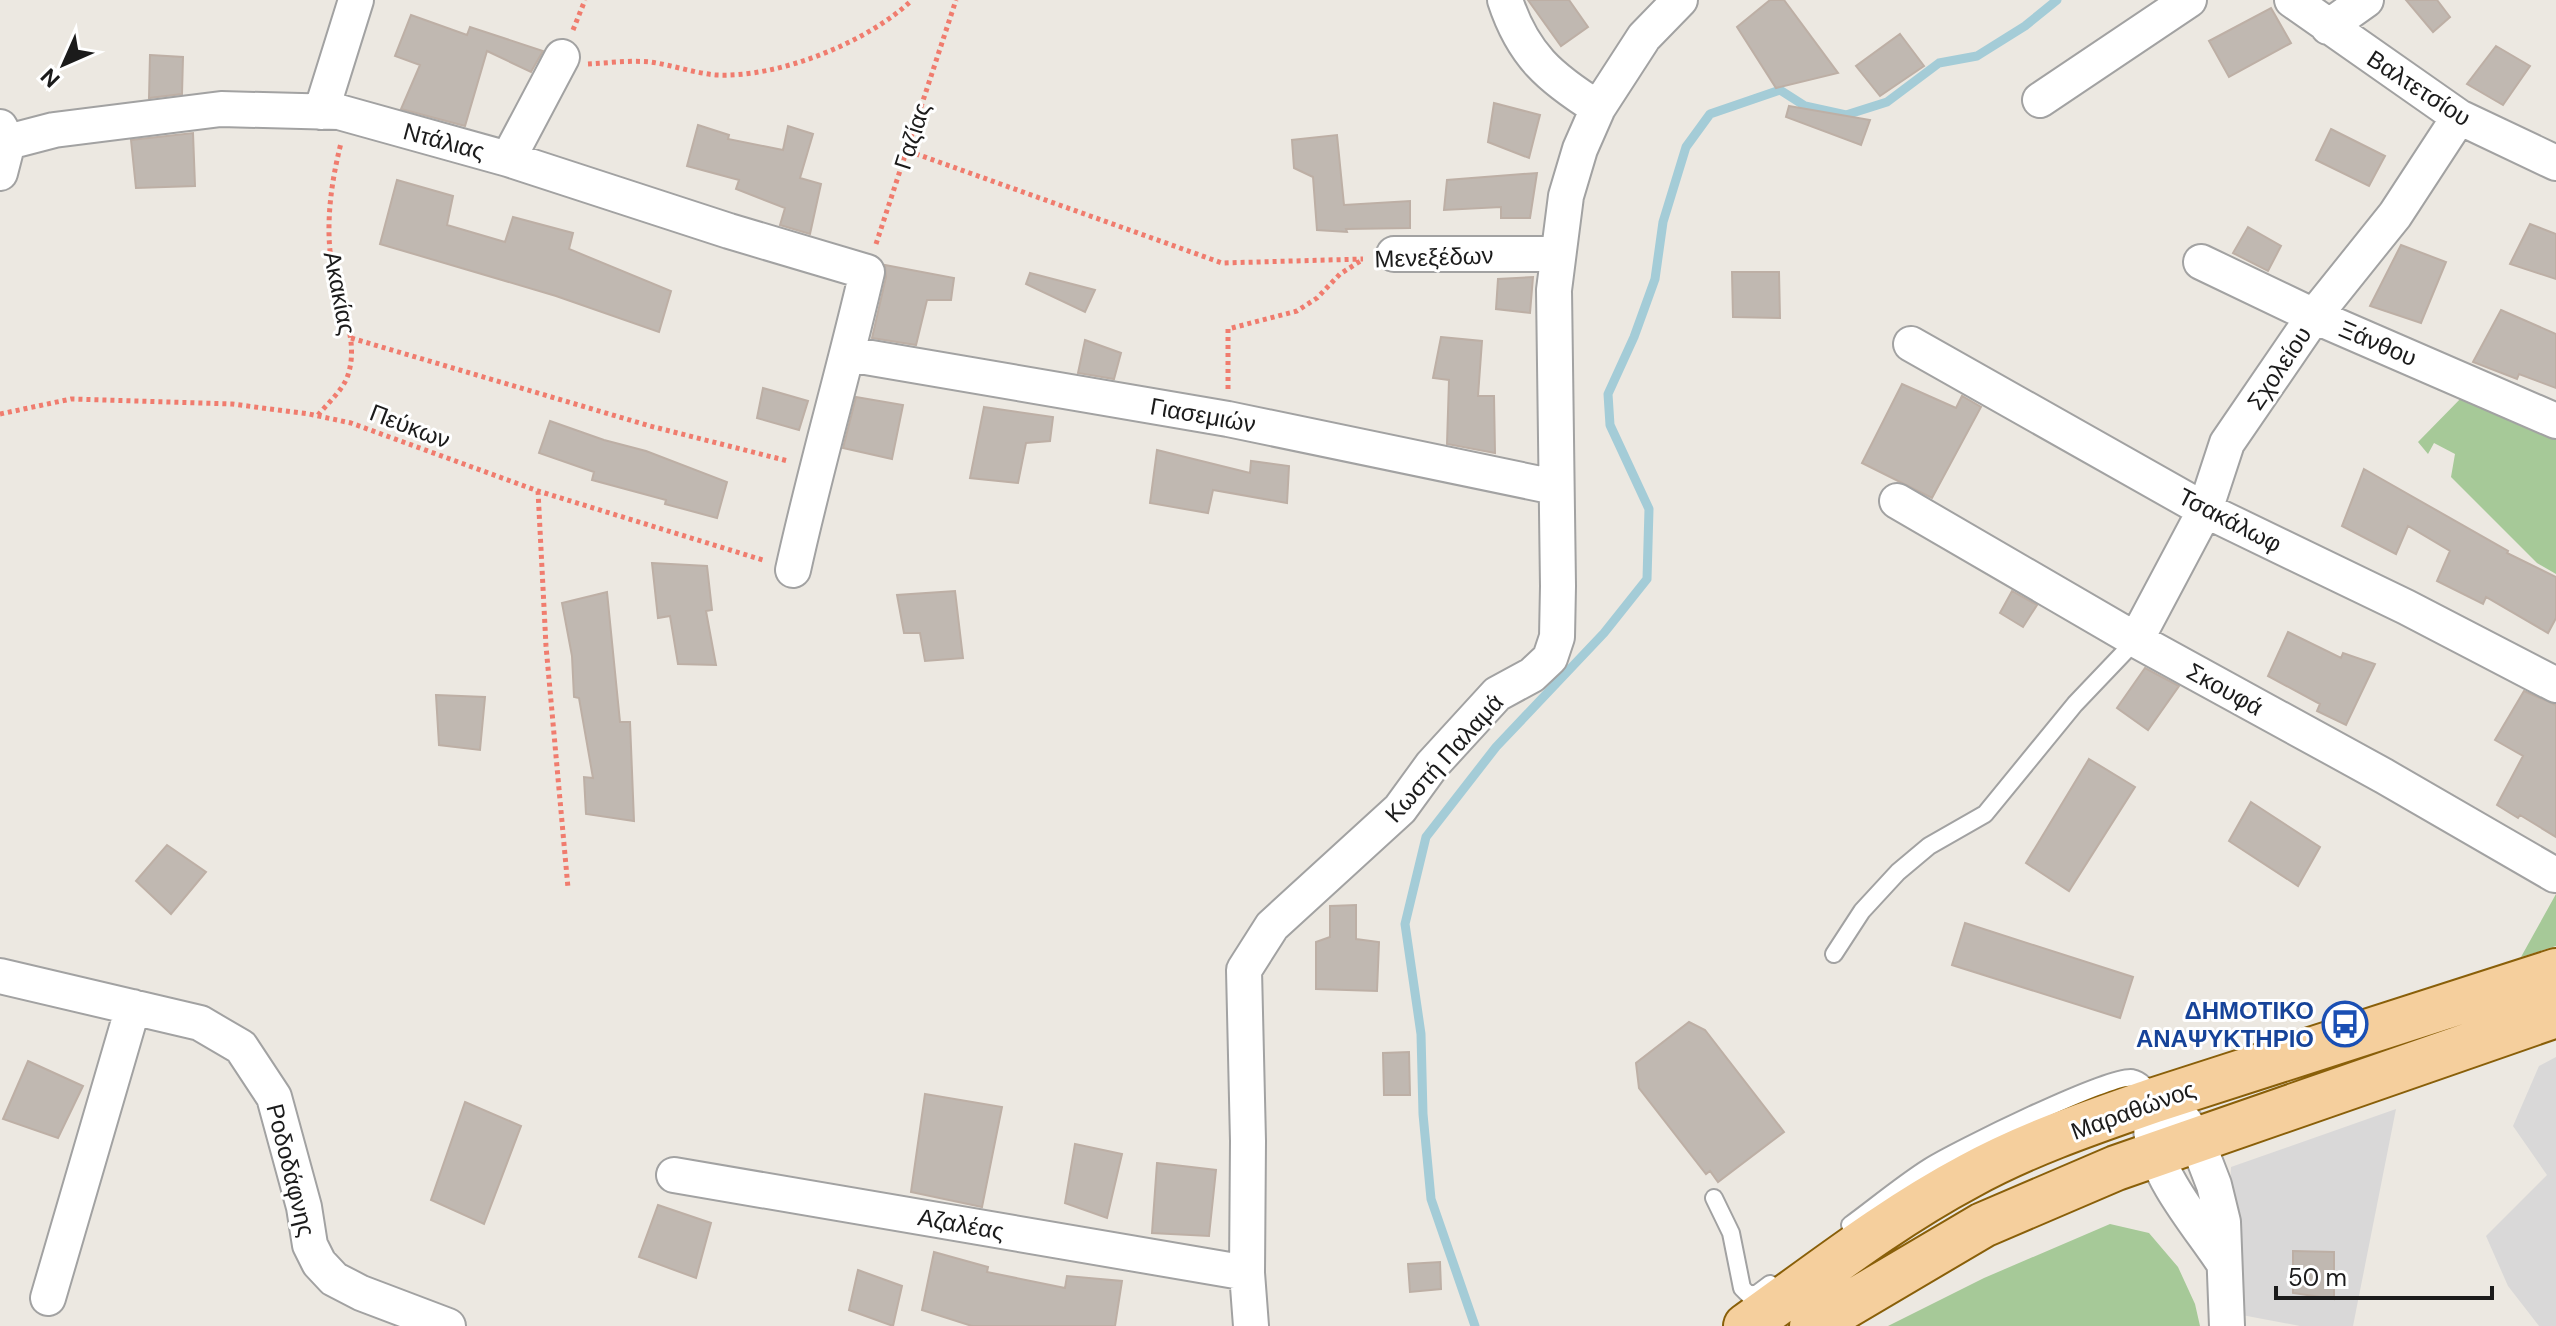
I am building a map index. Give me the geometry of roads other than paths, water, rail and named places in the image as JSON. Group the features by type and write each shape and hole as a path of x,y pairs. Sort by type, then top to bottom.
{"main road":[{"name":"Μαραθώνος","path":"1746,1326 1861,1244 1962,1179 2091,1123 2155,1100 2556,971"},
{"name":"Μαραθώνος","path":"1812,1326 1983,1225 2116,1168 2556,1015"}],"street":[{"path":"334,113 356,0"},
{"path":"1505,0 1514,28 1542,68 1598,108"},
{"name":"Κωστή Παλαμά","path":"1251,1326 1247,1273 1244,970 1272,926 1400,809 1432,765 1497,694 1532,675 1550,658 1557,637 1554,290 1566,196 1580,149 1598,108 1644,37 1680,0"},
{"path":"2040,100 2189,0"},
{"name":"Βαλτετσίου","path":"2292,0 2459,117 2556,163"},
{"path":"2328,27 2366,0"},
{"path":"508,159 557,66"},
{"name":"Ντάλιας","path":"3,147 54,130 221,109 334,113 508,159 867,272 848,354"},
{"name":"Σχολείου","path":"2136,640 2205,510 2227,443 2314,316 2395,215 2459,117"},
{"name":"Μενεξέδων","path":"1379,256 1558,254"},
{"name":"Ξάνθου","path":"2201,262 2314,316 2556,421"},
{"name":"Τσακάλωφ","path":"1911,344 2205,510 2406,607 2556,685"},
{"path":"793,570 816,468 848,354"},
{"name":"Γιασεμιών","path":"848,354 1228,419 1555,487"},
{"name":"Σκουφά","path":"1897,501 2136,640 2384,776 2555,875"},
{"name":"Ροδοδάφνης","path":"0,976 200,1023 241,1047 274,1097 304,1207 310,1245 319,1263 334,1279 361,1293 448,1326"},
{"path":"48,1298 133,1007"},
{"path":"2223,1262 2172,1186 2156,1155 2151,1136 2155,1100 2185,1122 2197,1141 2223,1222 2227,1326"},
{"name":"Αζαλέας","path":"674,1175 1247,1273"}],"lane":[{"path":"1834,954 1862,911 1898,872 1929,846 1985,814 2075,704 2136,640"},
{"path":"1832,1238 1930,1166 2041,1111 2120,1078 2134,1078 2145,1085 2155,1100"},
{"path":"1714,1198 1731,1233 1745,1292 1749,1295 1758,1293 1783,1275"}],"waterway":[{"path":"1475,1326 1431,1199 1423,1114 1421,1034 1405,924 1426,837 1496,747 1604,633 1647,579 1649,509 1610,425 1608,394 1634,337 1655,279 1663,222 1686,147 1710,114 1780,90 1805,106 1846,115 1887,102 1939,63 1977,56 2025,26 2057,0"}],"place":[{"name":"ΔΗΜΟΤΙΚΟ ΑΝΑΨΥΚΤΗΡΙΟ","path":"2345,1024"}]}
